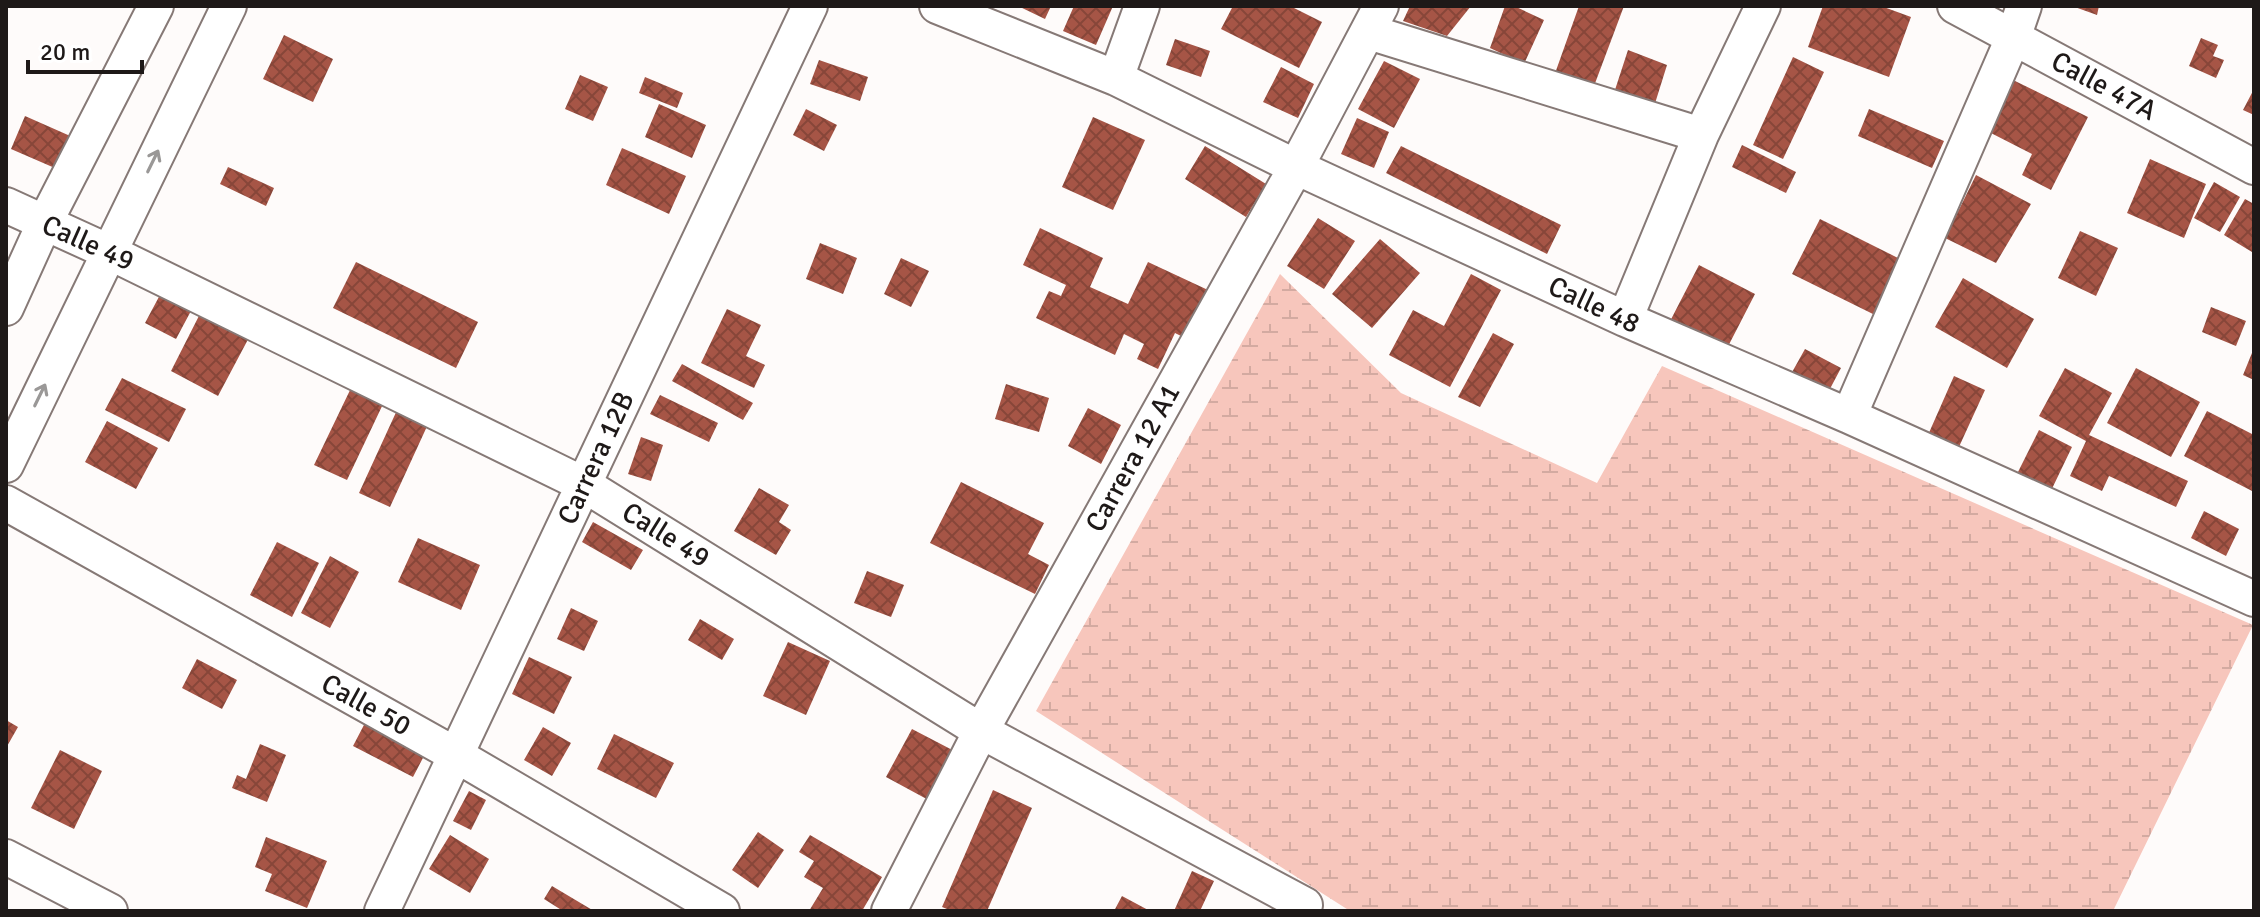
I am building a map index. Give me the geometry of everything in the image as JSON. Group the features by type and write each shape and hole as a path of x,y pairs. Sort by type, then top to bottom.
{"street":[{"path":"6,308 44,224 156,6"},
{"path":"6,465 229,6"},
{"name":"Carrera 12B","path":"382,911 810,6"},
{"name":"Calle 48","path":"937,6 1116,78 1296,167 1625,319 1849,416 2254,599"},
{"path":"1116,78 1142,6"},
{"path":"1625,319 1701,135 1763,6"},
{"name":"Calle 47A","path":"1955,6 2018,22 2254,167"},
{"path":"1375,19 1701,135"},
{"name":"Carrera 12 A1","path":"889,911 981,731 1296,167 1375,19"},
{"path":"1849,416 2018,22"},
{"name":"Calle 49","path":"6,205 109,252 583,484 981,731 1305,905"},
{"name":"Calle 50","path":"6,503 456,755 722,911"},
{"path":"6,857 110,911"}],"green space":[{"path":"1280,274 1401,393 1597,483 1662,366 2253,625 2113,911 1350,911 1036,711"}],"building":[{"path":"1018,6 1051,6 1045,19"},
{"path":"1074,6 1113,6 1096,45 1063,31"},
{"path":"1233,6 1290,6 1322,22 1299,68 1221,29"},
{"path":"1410,6 1471,6 1447,36 1403,21"},
{"path":"1505,6 1514,6 1544,20 1524,64 1490,48"},
{"path":"1579,6 1624,6 1591,94 1553,79"},
{"path":"1823,6 1881,6 1911,17 1889,77 1808,47"},
{"path":"2072,6 2099,6 2097,15"},
{"path":"284,35 333,59 313,102 263,79"},
{"path":"2201,38 2218,45 2213,56 2224,60 2216,78 2189,66"},
{"path":"1175,39 1210,51 1201,77 1166,65"},
{"path":"1628,50 1667,65 1652,113 1613,96"},
{"path":"1793,57 1824,72 1783,159 1753,145"},
{"path":"819,60 868,77 860,101 810,84"},
{"path":"1384,61 1420,79 1394,128 1358,109"},
{"path":"1281,67 1314,84 1298,118 1263,102"},
{"path":"580,75 608,87 593,121 565,109"},
{"path":"645,77 683,93 677,108 639,93"},
{"path":"2013,80 2088,117 2051,190 2022,175 2032,154 1987,131"},
{"path":"2254,89 2254,115 2243,110"},
{"path":"659,104 706,125 692,158 645,137"},
{"path":"806,109 837,125 824,151 793,135"},
{"path":"1869,109 1944,141 1932,168 1858,136"},
{"path":"25,116 77,139 64,172 11,149"},
{"path":"1093,117 1145,140 1113,210 1062,187"},
{"path":"1357,118 1389,132 1374,168 1341,154"},
{"path":"1742,145 1796,172 1786,193 1732,167"},
{"path":"1205,146 1266,184 1246,217 1185,179"},
{"path":"1401,146 1561,225 1547,254 1386,173"},
{"path":"622,148 686,176 669,214 606,185"},
{"path":"2150,159 2206,184 2184,238 2127,213"},
{"path":"228,167 274,188 266,206 220,184"},
{"path":"1976,175 2031,204 1996,263 1945,238"},
{"path":"2214,182 2240,197 2220,232 2194,218"},
{"path":"2245,199 2254,204 2252,252 2224,235"},
{"path":"1318,218 1355,241 1324,289 1287,266"},
{"path":"1820,219 1904,261 1877,316 1792,274"},
{"path":"1040,228 1103,258 1090,287 1128,304 1148,262 1208,290 1185,338 1175,333 1158,369 1137,359 1144,344 1124,334 1115,355 1036,318 1049,291 1061,296 1066,285 1023,265"},
{"path":"2080,231 2118,248 2096,296 2058,278"},
{"path":"1380,239 1420,273 1372,328 1332,294"},
{"path":"820,243 857,258 843,294 806,279"},
{"path":"901,258 929,271 911,307 884,294"},
{"path":"356,262 478,322 456,368 333,308"},
{"path":"1699,265 1755,294 1721,360 1665,331"},
{"path":"1471,274 1501,290 1450,387 1389,355 1413,310 1444,326"},
{"path":"1963,278 2034,319 2007,368 1935,327"},
{"path":"161,293 192,309 176,339 145,323"},
{"path":"205,304 253,330 218,396 171,371"},
{"path":"2211,307 2246,321 2236,346 2202,332"},
{"path":"727,309 761,325 746,356 765,365 754,388 701,363"},
{"path":"1493,333 1514,344 1480,407 1458,397"},
{"path":"2254,348 2254,380 2243,375"},
{"path":"1805,349 1841,368 1823,402 1786,383"},
{"path":"682,364 753,403 743,420 672,381"},
{"path":"2065,368 2112,393 2089,435 2188,481 2176,507 2109,476 2102,491 2070,476 2086,441 2039,416"},
{"path":"2136,368 2200,402 2171,457 2107,423"},
{"path":"1954,376 1985,390 1958,449 1928,435"},
{"path":"122,378 186,409 169,442 105,410"},
{"path":"1006,384 1049,398 1039,432 995,419"},
{"path":"352,386 384,402 347,480 314,465"},
{"path":"660,395 718,423 709,442 650,414"},
{"path":"398,408 429,422 390,507 359,493"},
{"path":"1088,408 1121,425 1101,464 1068,446"},
{"path":"2207,411 2254,435 2254,492 2184,456"},
{"path":"107,421 158,448 136,489 85,462"},
{"path":"2039,430 2072,447 2048,497 2014,480"},
{"path":"641,437 663,445 651,481 628,474"},
{"path":"961,482 1044,523 1028,554 1049,565 1035,594 930,543"},
{"path":"759,488 789,505 779,522 791,530 776,555 734,531"},
{"path":"2204,511 2239,529 2226,556 2191,538"},
{"path":"593,522 643,550 631,570 582,542"},
{"path":"418,538 480,565 461,610 398,582"},
{"path":"277,542 319,563 292,617 250,595"},
{"path":"330,556 359,572 330,628 301,613"},
{"path":"867,571 904,585 891,617 854,603"},
{"path":"571,608 598,621 584,651 557,639"},
{"path":"700,619 734,639 722,660 688,640"},
{"path":"788,642 830,661 806,715 763,696"},
{"path":"529,657 572,677 554,714 512,694"},
{"path":"197,659 237,680 222,709 182,688"},
{"path":"6,720 18,727 6,748"},
{"path":"365,723 425,754 413,777 353,746"},
{"path":"543,727 571,743 552,776 524,760"},
{"path":"912,729 960,754 934,803 886,777"},
{"path":"614,734 674,763 656,798 597,769"},
{"path":"260,744 286,755 267,802 232,788 237,775 246,779"},
{"path":"60,750 102,771 74,829 31,808"},
{"path":"993,790 1032,808 987,911 952,911 942,907"},
{"path":"469,791 486,800 471,830 453,821"},
{"path":"758,832 784,850 758,888 732,870"},
{"path":"450,835 489,859 470,893 429,869"},
{"path":"810,835 882,877 862,911 809,911 823,888 804,877 814,861 799,852"},
{"path":"266,837 327,861 307,908 265,891 272,874 255,867"},
{"path":"1192,871 1214,881 1200,911 1174,911"},
{"path":"552,886 594,911 563,911 544,899"},
{"path":"1122,896 1150,911 1114,911"}]}
